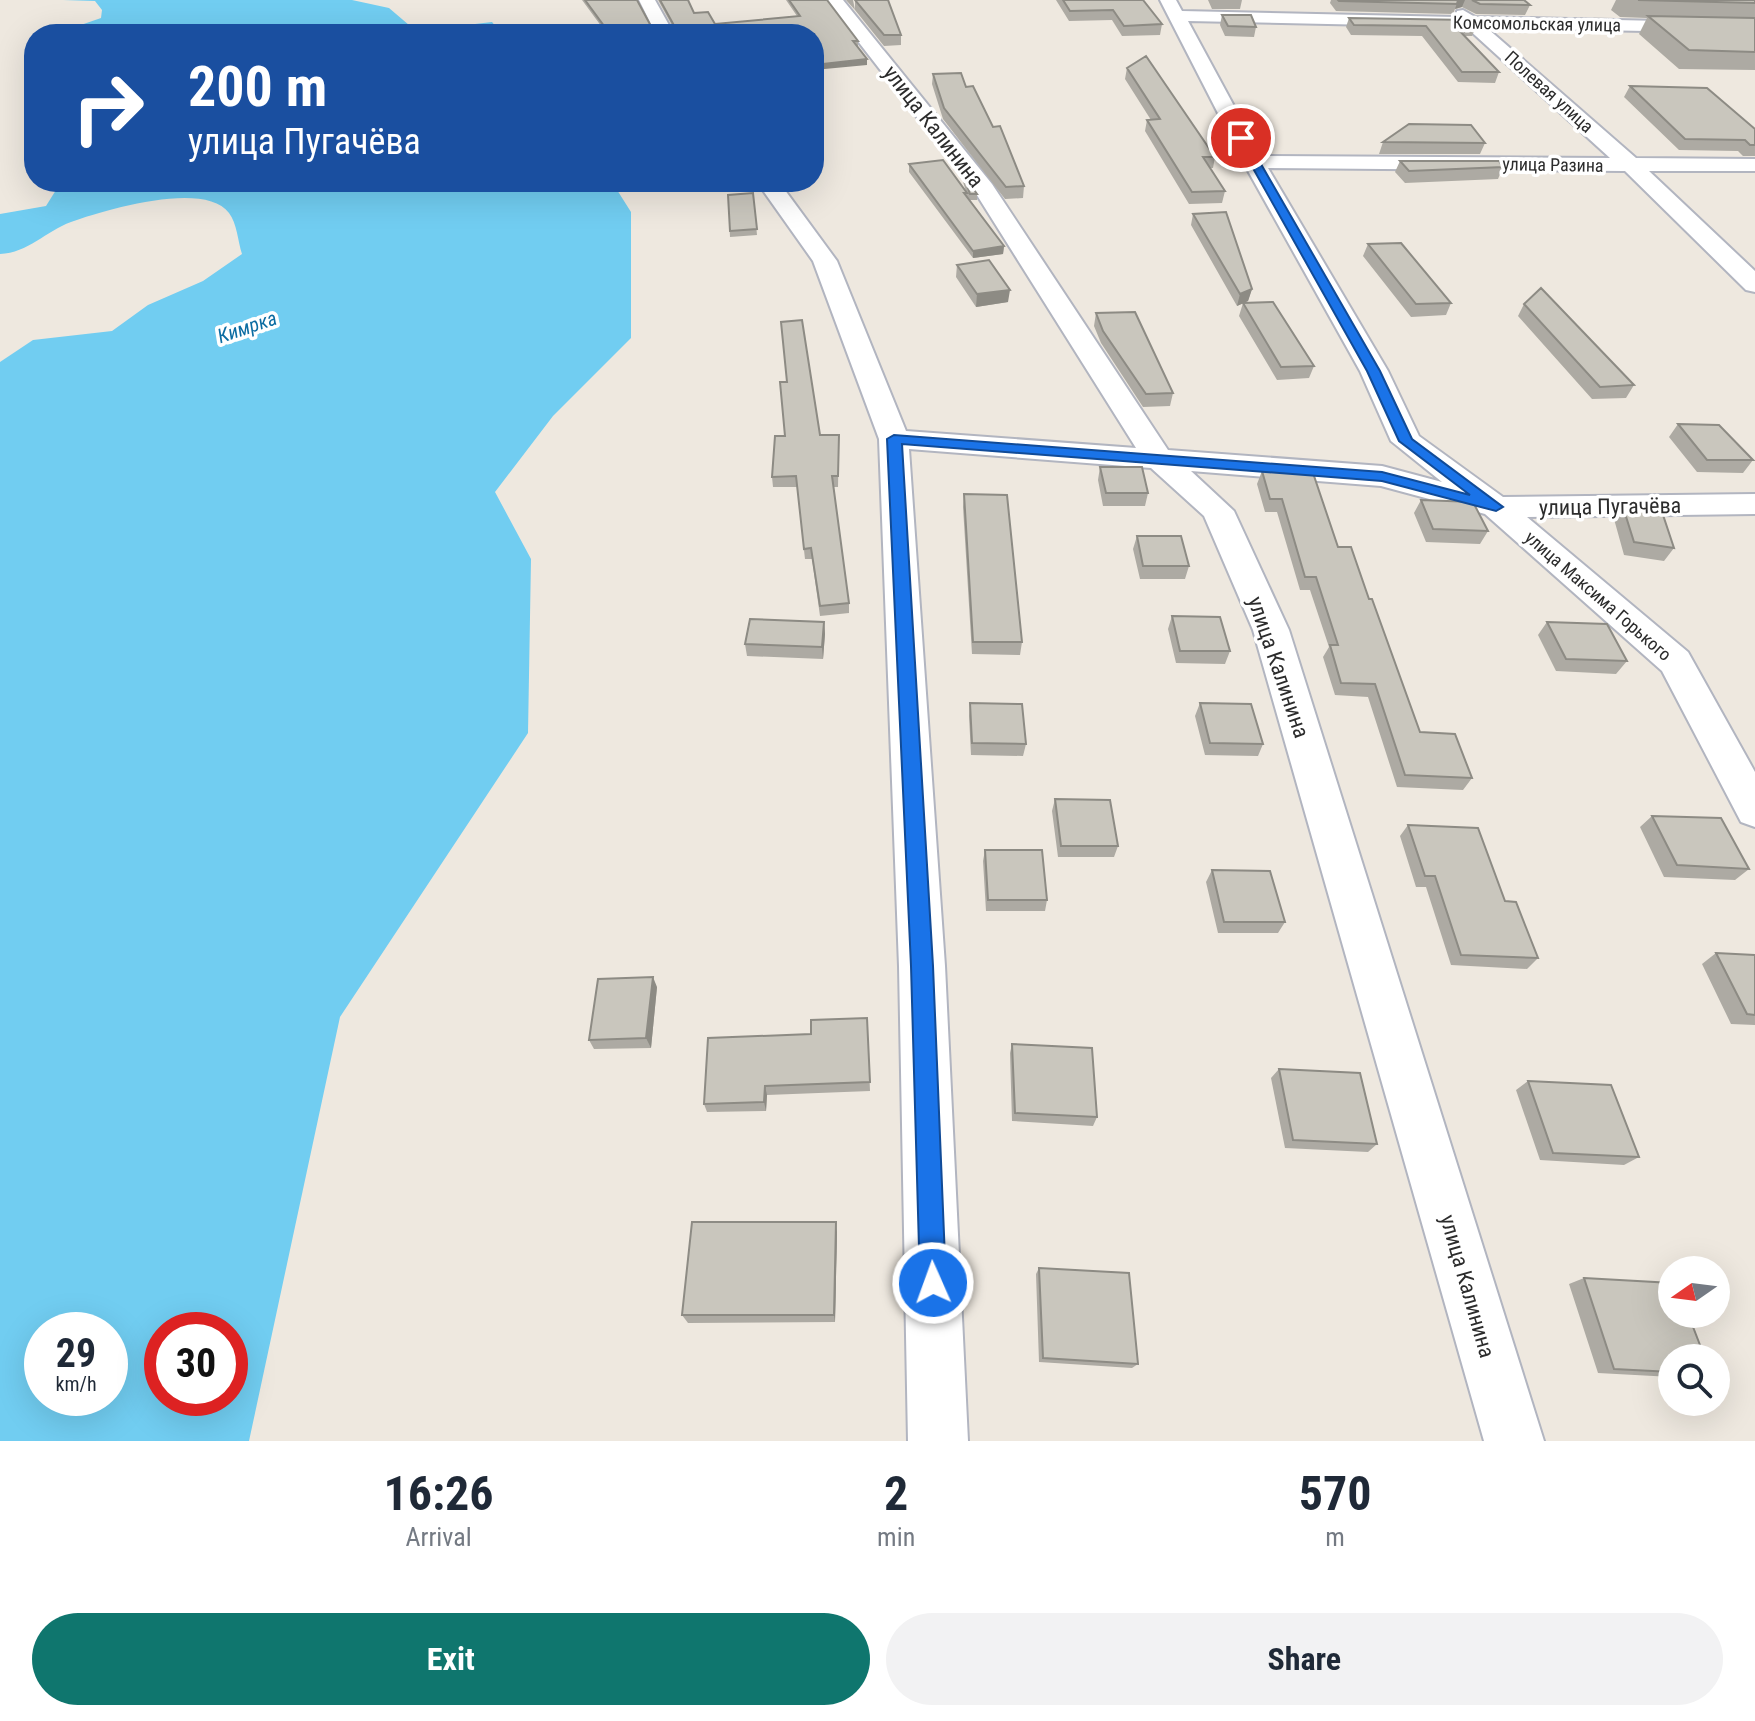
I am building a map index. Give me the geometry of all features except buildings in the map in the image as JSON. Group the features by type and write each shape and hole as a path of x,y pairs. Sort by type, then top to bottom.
{"street":[{"path":"647,0 660,24"},
{"name":"улица Калинина","path":"834,0 984,189 1157,457 1218,511 1271,630 1514,1441"},
{"name":"Полевая улица","path":"1446,0 1632,166 1755,285"},
{"name":"Комсомольская улица","path":"1171,8 1472,23 1754,29"},
{"name":"улица Максима Горького","path":"1171,8 1254,162 1374,371 1406,441 1496,507 1675,662 1755,810"},
{"path":"1729,9 1754,29"},
{"name":"улица Разина","path":"1254,162 1755,165"},
{"path":"775,192 825,261 894,439 922,966 938,1441"},
{"name":"улица Пугачёва","path":"894,439 1382,476 1496,507 1755,504"}],"water":[{"path":"63,0 352,0 389,8 408,24 84,24 101,18 102,10 95,1"},
{"name":"Кимрка","path":"55,192 618,192 631,212 631,338 553,416 495,492 531,559 528,733 340,1017 249,1441 0,1441 0,362 33,340 112,331 148,305 203,281 242,254 236,227 229,213 217,203 177,198 129,205 86,217 62,226 19,250 0,254 0,214 46,206"}],"route":[{"path":"933,1283 922,966 894,439 1382,476 1496,507 1406,441 1374,371 1241,138"}]}
